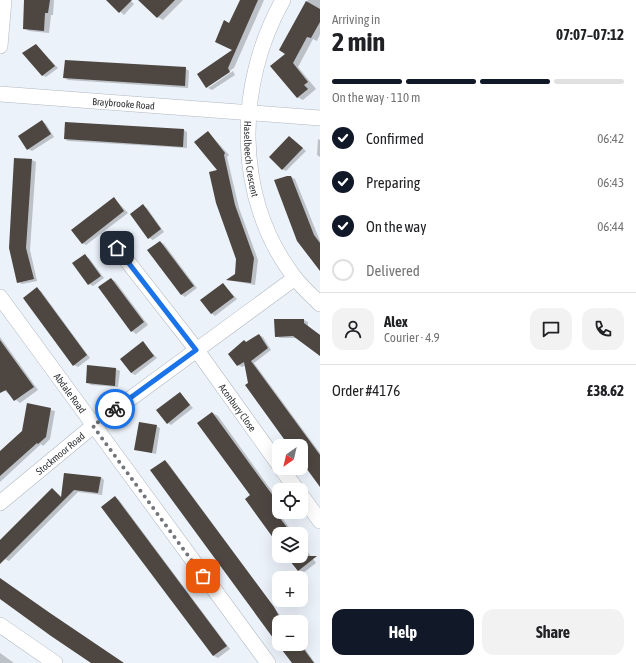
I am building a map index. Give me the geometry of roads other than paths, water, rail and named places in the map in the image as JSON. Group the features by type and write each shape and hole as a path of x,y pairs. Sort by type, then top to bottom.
{"street":[{"path":"0,46 4,0"},
{"name":"Haselbeech Crescent","path":"283,0 270,23 257,58 248,111 248,157 256,200 274,244 295,278 320,304"},
{"name":"Braybrooke Road","path":"0,94 248,111 320,118"},
{"name":"Aconbury Close","path":"117,248 196,350 272,455"},
{"name":"Stockmoor Road","path":"0,503 93,426 295,278"},
{"name":"Abdale Road","path":"0,297 268,663"},
{"path":"308,505 320,521"},
{"path":"0,626 55,663"}]}
